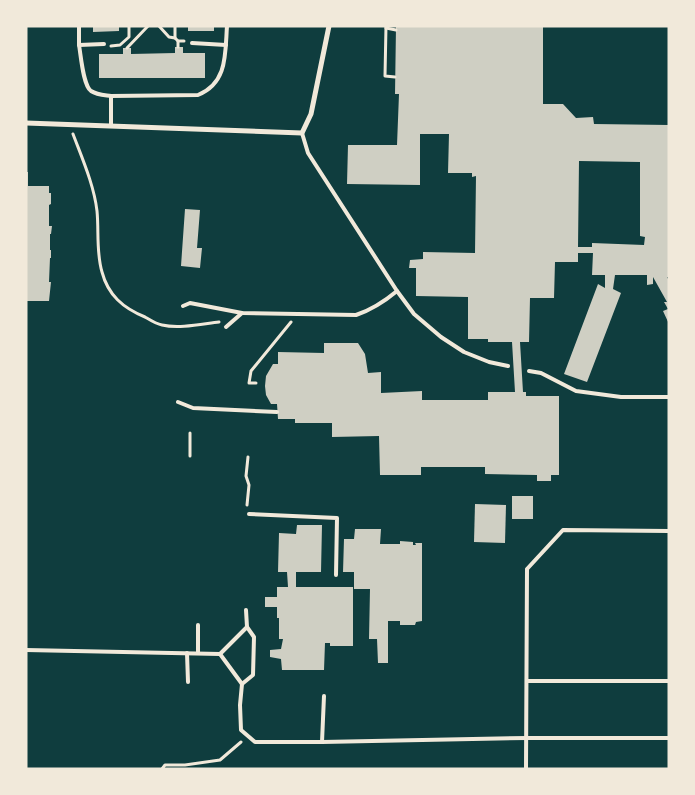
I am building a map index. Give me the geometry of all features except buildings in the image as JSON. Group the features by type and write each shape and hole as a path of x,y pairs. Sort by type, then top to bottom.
{"street":[{"path":"26,123 302,132 311,114 329,26"}],"lane":[{"path":"79,26 86,84 89,90 96,94 111,96 198,95 208,91 218,81 224,62 228,26"},
{"path":"192,43 226,45"},
{"path":"80,45 104,44"},
{"path":"111,96 111,125"},
{"path":"302,132 308,153 414,314 441,337 464,352 490,362 508,366"},
{"path":"183,306 190,303 242,314 356,315 366,312 398,291"},
{"path":"226,327 242,314"},
{"path":"529,371 541,373 576,391 621,397 669,397"},
{"path":"178,402 192,408 277,412"},
{"path":"250,514 338,518 336,575"},
{"path":"526,769 528,681 527,569 563,530 669,531"},
{"path":"242,684 253,674 254,637 247,627 246,610"},
{"path":"198,625 198,654"},
{"path":"26,650 220,654 247,627"},
{"path":"186,653 188,682"},
{"path":"220,654 242,684 240,705 241,730 255,742 669,738"},
{"path":"528,681 669,682"},
{"path":"322,742 324,696"}],"path":[{"path":"120,45 129,37 129,26"},
{"path":"104,44 128,46 148,26"},
{"path":"160,26 169,36 176,40 192,43"},
{"path":"175,26 178,47"},
{"path":"395,77 385,76 386,27 396,30"},
{"path":"69,124 83,159 97,210 97,242 102,272 108,288 117,300 128,310 162,325 180,326 232,321"},
{"path":"256,383 249,383 252,371 291,324 293,314"},
{"path":"190,433 190,456"},
{"path":"246,507 249,493 246,476 248,457"},
{"path":"162,769 165,765 185,765 220,760 248,736"}]}
